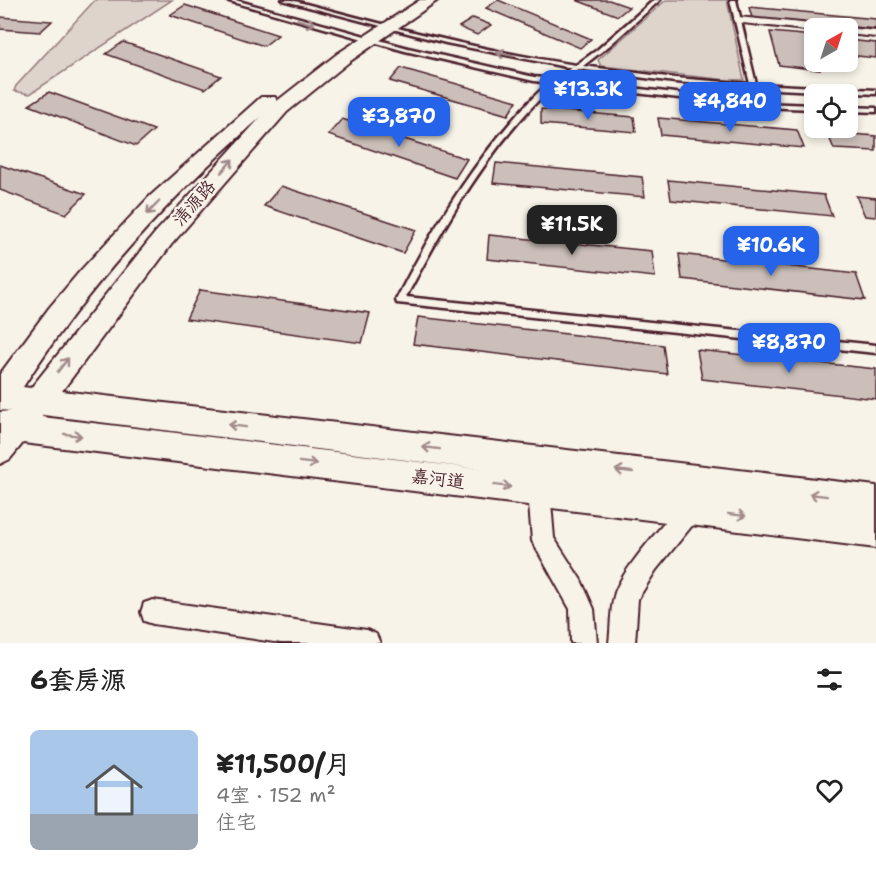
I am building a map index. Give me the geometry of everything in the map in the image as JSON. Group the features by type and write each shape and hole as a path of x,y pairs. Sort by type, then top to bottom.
{"street":[{"name":"清源路","path":"5,434 35,402 163,239 234,157 280,108 409,0"},
{"name":"清源路","path":"0,397 54,319 106,257 164,197 248,117 307,69 371,31 430,0"},
{"path":"738,21 804,26"},
{"path":"858,32 876,34"},
{"name":"嘉河道","path":"0,397 876,502"},
{"name":"嘉河道","path":"5,434 539,491 876,532"},
{"path":"539,491 543,541 573,588 582,609 584,643"},
{"path":"622,643 626,596 648,562 691,509"},
{"path":"153,612 367,643"}],"lane":[{"path":"229,0 371,31 577,68 753,87 876,92"},
{"path":"285,0 371,31 556,82 758,105 804,107"},
{"path":"657,0 593,57 547,88 506,132 470,181 428,248 400,300 876,350"},
{"path":"733,0 758,105"},
{"path":"858,109 876,110"}],"shaded area":[{"path":"95,0 172,0 30,94 14,91 16,86"},
{"path":"666,0 727,0 744,80 601,66 598,60"}],"building":[{"path":"498,0 591,39 580,48 486,8"},
{"path":"576,0 609,0 629,7 618,16"},
{"path":"185,5 278,35 264,46 170,15"},
{"path":"749,7 876,19 876,29 858,27 858,18 804,18 804,23 752,18"},
{"path":"0,17 52,21 40,32 0,29"},
{"path":"473,18 491,25 477,35 459,27"},
{"path":"770,32 804,35 804,68 779,65"},
{"path":"858,41 876,43 876,58 858,56"},
{"path":"123,42 221,76 205,89 106,54"},
{"path":"401,68 517,101 508,115 390,81"},
{"path":"49,92 154,130 136,146 29,105"},
{"path":"541,109 634,117 636,132 541,124"},
{"path":"658,118 797,130 804,148 661,135"},
{"path":"342,119 467,159 455,178 328,135"},
{"path":"858,135 876,136 876,151 834,149 829,138 858,138"},
{"path":"496,163 642,177 645,197 493,183"},
{"path":"0,165 86,194 66,214 0,190"},
{"path":"668,180 824,195 832,216 671,200"},
{"path":"281,186 416,230 403,253 264,206"},
{"path":"856,196 876,198 876,217 865,216"},
{"path":"489,235 652,251 655,277 487,259"},
{"path":"679,254 856,274 865,300 682,279"},
{"path":"200,290 370,313 362,343 186,319"},
{"path":"418,317 663,345 667,374 413,344"},
{"path":"697,350 876,369 876,399 702,379"}]}
